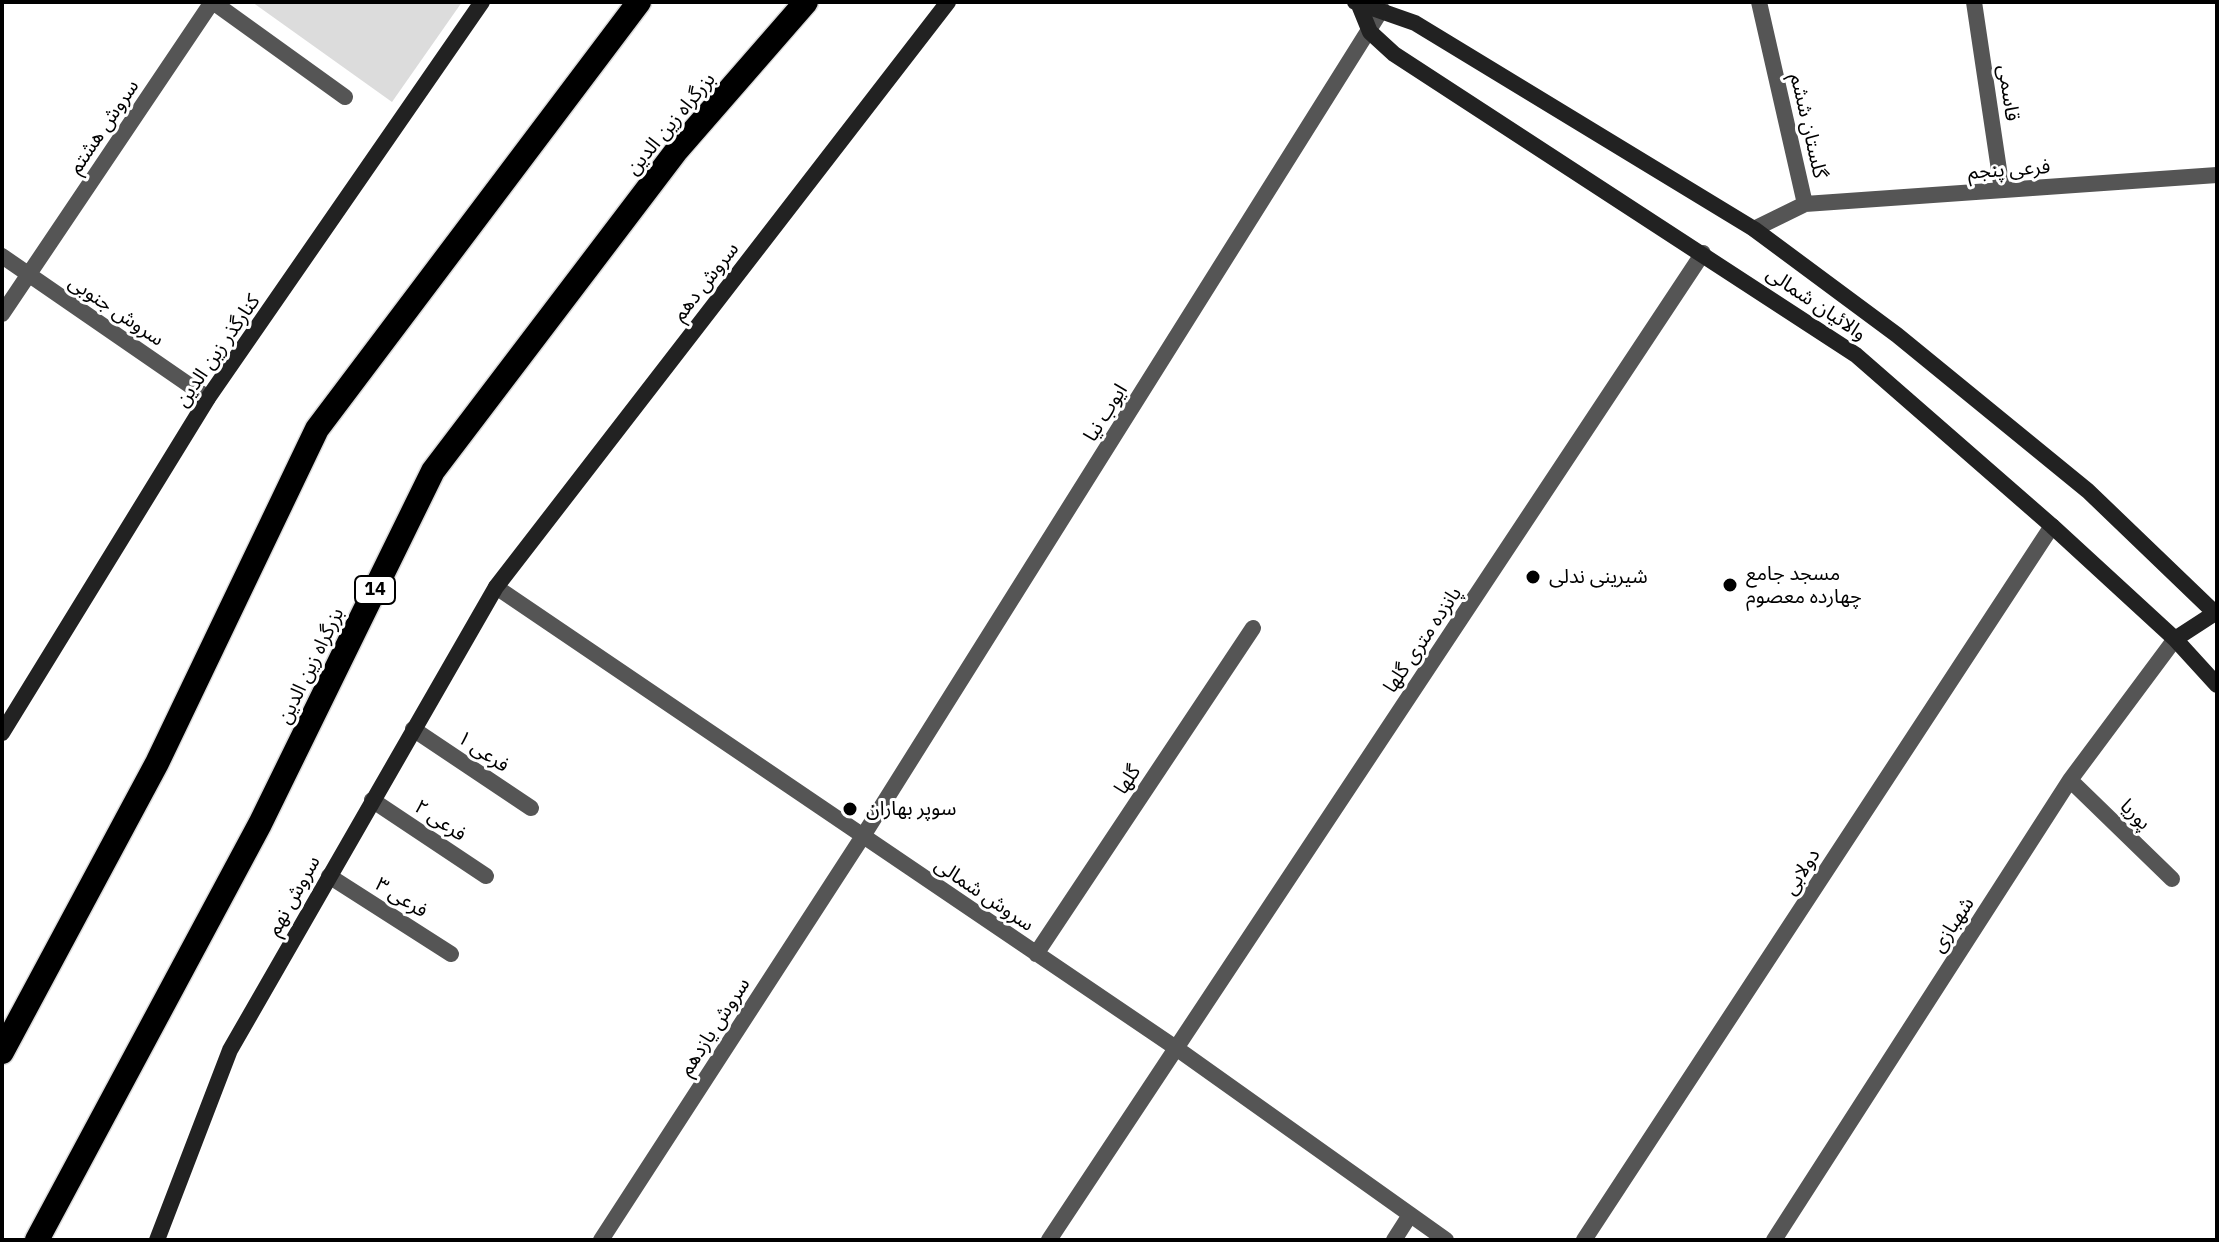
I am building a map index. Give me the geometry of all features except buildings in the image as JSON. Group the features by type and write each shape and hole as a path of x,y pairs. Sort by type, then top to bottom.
{"highway":[{"path":"2,1052 157,763 317,429 639,2"},
{"name":"بزرگراه زین الدین","path":"42,1233 260,824 433,471 677,150 806,2"}],"main road":[{"name":"کنارگذر زین الدین","path":"2,733 208,398 482,2"},
{"name":"سروش دهم","path":"496,587 948,2"},
{"name":"والائیان شمالی","path":"1357,3 1382,9 1415,23 1754,229 1897,335 2088,491 2216,614"},
{"name":"والائیان شمالی","path":"1357,3 1370,32 1394,54 1856,355 2052,526 2175,639 2217,685"},
{"name":"سروش نهم","path":"157,1240 230,1050 496,587"},
{"path":"2175,639 2216,614"}],"street":[{"path":"212,2 345,97"},
{"name":"سروش هشتم","path":"2,314 212,2"},
{"name":"گلستان ششم","path":"1754,229 1805,204 1759,2"},
{"name":"قاسمی","path":"1974,2 2002,190"},
{"name":"ایوب نیا","path":"863,836 1382,9"},
{"name":"فرعی پنجم","path":"1805,204 2217,175"},
{"name":"پانزده متری گلها","path":"1176,1048 1703,253"},
{"name":"سروش جنوبی","path":"2,256 208,398"},
{"name":"دولابی","path":"1584,1240 2052,526"},
{"name":"سروش شمالی","path":"496,587 1176,1048 1446,1240"},
{"name":"گلها","path":"1036,954 1253,628"},
{"name":"شهبازی","path":"1774,1240 2070,780 2175,639"},
{"name":"فرعی ۱","path":"413,729 531,808"},
{"name":"پوریا","path":"2070,780 2172,879"},
{"name":"فرعی ۲","path":"372,800 486,876"},
{"name":"سروش یازدهم","path":"601,1240 863,836"},
{"name":"فرعی ۳","path":"329,876 451,954"},
{"path":"1049,1240 1176,1048"},
{"path":"1394,1240 1410,1215"}],"shaded area":[{"path":"252,2 462,2 392,102"}],"place":[{"name":"شیرینی ندلی","path":"1533,577"},
{"name":"مسجد جامع چهارده معصوم","path":"1730,585"},
{"name":"سوپر بهاران","path":"850,809"}]}
